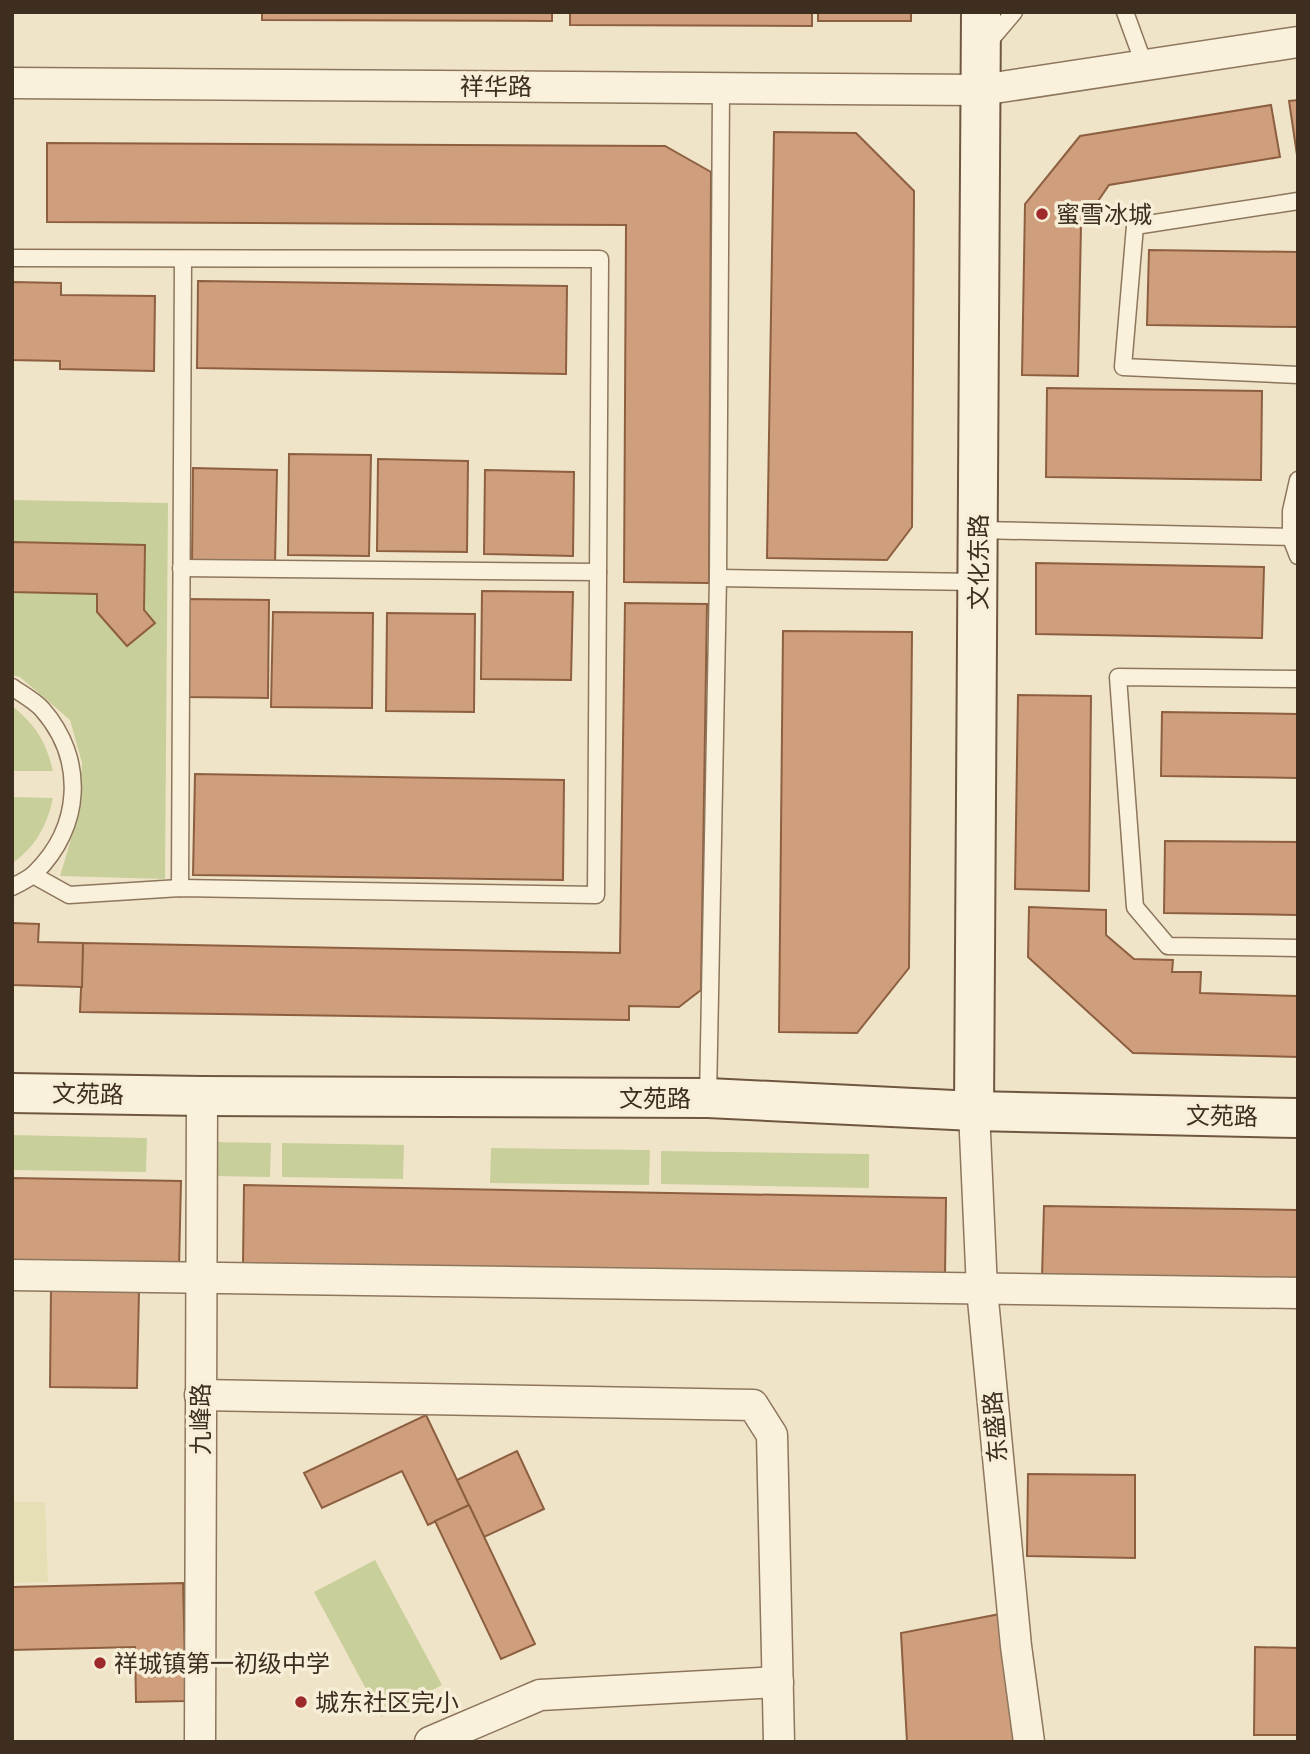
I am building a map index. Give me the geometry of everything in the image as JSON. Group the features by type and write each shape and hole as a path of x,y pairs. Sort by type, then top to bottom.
{"main road":[{"name":"文化东路","path":"974,1111 981,12"},
{"name":"文苑路","path":"12,1093 708,1098 974,1111 1298,1118"}],"street":[{"name":"祥华路","path":"12,83 981,90 1298,42"},
{"name":"九峰路","path":"200,1742 202,1096"},
{"name":"东盛路","path":"974,1111 982,1289 1016,1646 1029,1742"},
{"path":"12,1275 1298,1293"},
{"path":"200,1395 753,1405 772,1435 779,1742"},
{"path":"430,1742 540,1695 778,1682"}],"lane":[{"path":"981,51 1014,12"},
{"path":"1125,12 1144,64"},
{"path":"708,1098 718,578 721,88"},
{"path":"1298,201 1135,226 1123,367 1298,374"},
{"path":"12,258 600,258 596,895 180,888 69,895 33,875"},
{"path":"180,888 183,259"},
{"path":"1298,480 1291,511 1298,556"},
{"path":"978,530 1294,538"},
{"path":"181,568 598,572"},
{"path":"718,578 978,582"},
{"path":"1298,679 1118,677 1135,907 1168,946 1298,948"},
{"path":"12,687 41,708 63,739 74,774 71,811 58,846 33,875 12,887"}],"shaded area":[{"path":"12,1502 45,1502 48,1582 12,1583"}],"green space":[{"path":"12,500 168,503 165,879 60,876 78,816 82,763 70,720 20,677 12,675"},
{"path":"12,706 28,720 39,735 53,771 12,771"},
{"path":"12,797 53,798 34,843 12,863"},
{"path":"12,1135 147,1138 146,1172 12,1170"},
{"path":"212,1142 271,1143 270,1177 212,1176"},
{"path":"282,1143 404,1145 403,1179 282,1177"},
{"path":"491,1148 650,1150 649,1185 490,1183"},
{"path":"661,1151 869,1154 869,1188 661,1184"},
{"path":"375,1560 442,1685 381,1717 314,1592"}],"building":[{"path":"262,12 552,12 552,21 262,20"},
{"path":"570,12 812,12 812,26 570,25"},
{"path":"818,12 911,12 911,21 818,21"},
{"path":"1298,100 1298,155 1297,155 1289,101"},
{"path":"1271,105 1280,157 1109,185 1081,226 1078,376 1022,375 1025,204 1080,136"},
{"path":"774,132 856,133 914,191 912,527 887,560 767,558"},
{"path":"47,143 665,146 711,172 709,583 624,582 626,225 47,222"},
{"path":"1149,250 1298,252 1298,327 1147,325"},
{"path":"198,281 567,286 566,374 197,368"},
{"path":"12,282 61,283 61,295 155,296 154,371 60,369 60,361 12,360"},
{"path":"1047,388 1262,391 1261,480 1046,477"},
{"path":"289,454 371,455 369,556 288,555"},
{"path":"378,459 468,461 467,552 377,551"},
{"path":"193,468 277,470 275,565 192,564"},
{"path":"485,470 574,472 573,556 484,554"},
{"path":"12,542 145,545 144,610 155,623 127,646 97,612 97,594 12,592"},
{"path":"1036,563 1264,567 1262,638 1036,634"},
{"path":"482,591 573,592 571,680 481,679"},
{"path":"184,599 269,600 268,698 182,697"},
{"path":"625,603 707,604 701,990 679,1007 629,1006 629,1020 80,1012 83,943 620,953"},
{"path":"273,612 373,613 372,708 271,707"},
{"path":"387,613 475,614 474,712 386,711"},
{"path":"783,631 912,632 909,968 857,1033 779,1032"},
{"path":"1018,695 1091,696 1089,891 1015,889"},
{"path":"1162,712 1298,714 1298,778 1161,776"},
{"path":"195,774 564,780 563,880 193,875"},
{"path":"1165,841 1298,842 1298,915 1164,913"},
{"path":"1029,907 1106,910 1106,935 1134,959 1173,960 1172,972 1201,972 1200,993 1298,996 1298,1057 1133,1053 1028,957"},
{"path":"12,923 39,924 38,942 83,943 82,987 12,985"},
{"path":"12,1178 181,1181 179,1267 12,1264"},
{"path":"244,1185 946,1198 945,1277 243,1264"},
{"path":"1044,1206 1298,1210 1298,1281 1042,1277"},
{"path":"51,1288 139,1290 137,1388 50,1387"},
{"path":"426,1415 469,1505 428,1525 402,1471 322,1508 304,1473"},
{"path":"517,1451 544,1509 484,1537 457,1480"},
{"path":"1028,1474 1135,1475 1135,1558 1027,1556"},
{"path":"469,1505 535,1644 501,1659 435,1521"},
{"path":"183,1583 186,1701 136,1702 135,1647 12,1650 12,1587"},
{"path":"1000,1614 1017,1742 907,1742 901,1633"},
{"path":"1255,1647 1298,1648 1298,1735 1254,1735"}],"place":[{"name":"蜜雪冰城","path":"1042,214"},
{"name":"祥城镇第一初级中学","path":"100,1663"},
{"name":"城东社区完小","path":"301,1702"}]}
